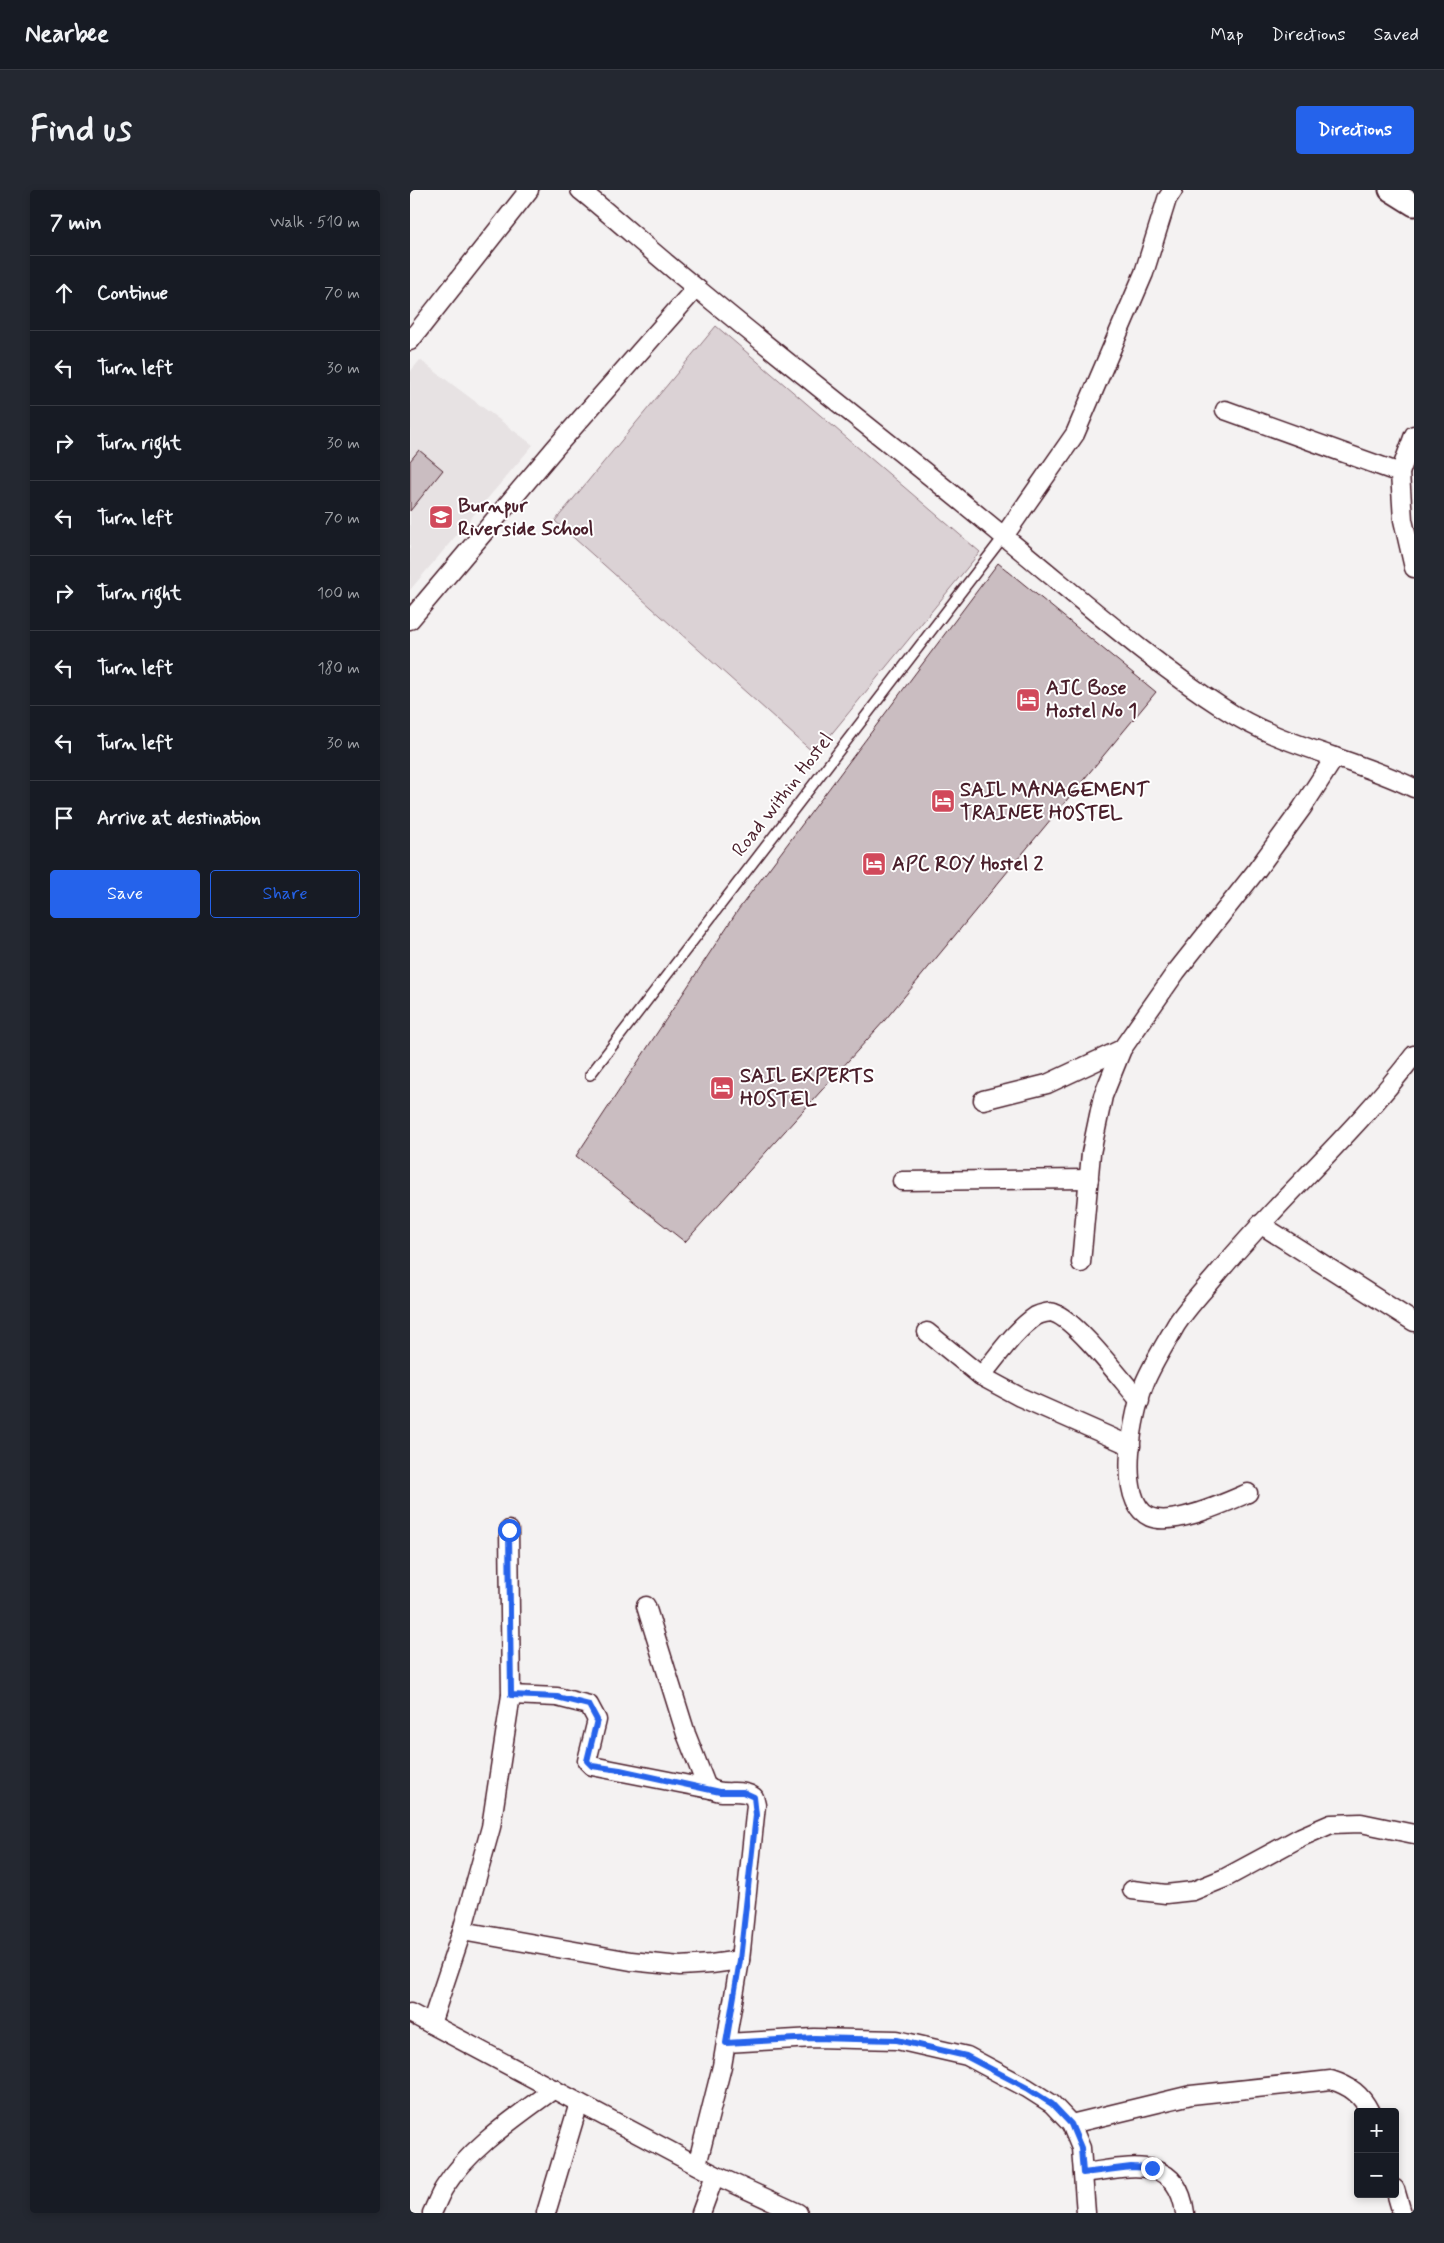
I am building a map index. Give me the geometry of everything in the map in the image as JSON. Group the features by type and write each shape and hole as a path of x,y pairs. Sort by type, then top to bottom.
{"street":[{"path":"410,342 529,190"},
{"path":"580,190 696,288 1004,536 1138,649 1224,710 1272,735 1386,774 1414,788"},
{"path":"1004,536 1075,434 1144,273 1167,199 1173,190"},
{"path":"1390,190 1414,205"},
{"path":"410,620 556,447 696,288"},
{"path":"1224,410 1400,473"},
{"path":"1414,435 1400,473 1402,520 1414,568"},
{"path":"1081,1263 1091,1153 1103,1096 1122,1049 1176,972 1302,808 1335,756"},
{"path":"983,1100 1047,1084 1122,1049"},
{"path":"1248,1493 1206,1511 1172,1518 1150,1517 1137,1504 1130,1477 1130,1446 1131,1433 1146,1382 1177,1324 1260,1224 1330,1152 1414,1055"},
{"path":"902,1181 1089,1179"},
{"path":"1260,1224 1414,1322"},
{"path":"981,1376 1016,1334 1037,1316 1052,1312 1064,1317 1099,1353 1140,1401"},
{"path":"927,1332 981,1376 1020,1397 1130,1446"},
{"path":"431,2024 462,1931 491,1827 511,1695 509,1530"},
{"path":"646,1606 686,1734 706,1785 710,1789"},
{"path":"511,1695 557,1697 589,1705 597,1720 587,1761 592,1766 720,1792 750,1794 754,1797 756,1805 740,1960 722,2066 697,2166"},
{"path":"1132,1890 1166,1894 1193,1892 1226,1878 1301,1837 1332,1824 1361,1823 1414,1834"},
{"path":"462,1931 630,1961 680,1966 740,1960"},
{"path":"410,2013 778,2209 798,2213"},
{"path":"726,2043 824,2038 897,2040 966,2056 1027,2088 1052,2104 1071,2124 1081,2148 1086,2213"},
{"path":"1071,2124 1191,2095 1332,2080 1348,2085 1364,2099 1368,2108"},
{"path":"432,2213 444,2188 464,2162 505,2125 554,2089"},
{"path":"546,2213 579,2103"},
{"path":"1083,2173 1131,2167 1152,2168 1165,2174 1177,2188 1184,2213"},
{"path":"701,2213 715,2175"},
{"path":"1398,2198 1402,2213"}],"lane":[{"name":"Road within Hostel","path":"590,1075 1004,536"}],"shaded area":[{"path":"716,326 980,552 815,754 555,521"},
{"name":"Burnpur Riverside School","path":"420,360 533,445 410,590 410,372"}],"building":[{"path":"419,450 443,470 410,511 410,461"},
{"name":"SAIL MANAGEMENT TRAINEE HOSTEL","path":"998,563 1156,692 885,1020 685,1242 576,1156 738,910"}],"place":[{"name":"Burnpur Riverside School","path":"441,517"},
{"name":"AJC Bose Hostel No 1","path":"1028,700"},
{"name":"SAIL MANAGEMENT TRAINEE HOSTEL","path":"943,801"},
{"name":"APC ROY Hostel 2","path":"874,864"},
{"name":"SAIL EXPERTS HOSTEL","path":"722,1088"}],"route":[{"path":"509,1530 511,1695 557,1697 581,1701 589,1705 595,1713 598,1725 587,1761 592,1766 620,1770 720,1792 743,1792 754,1797 756,1815 740,1960 726,2043 814,2038 897,2040 966,2056 1027,2088 1052,2104 1071,2124 1081,2148 1083,2173 1131,2167 1152,2168"}]}
